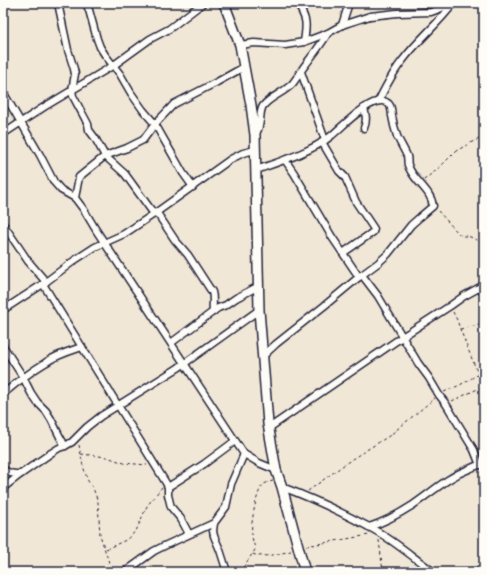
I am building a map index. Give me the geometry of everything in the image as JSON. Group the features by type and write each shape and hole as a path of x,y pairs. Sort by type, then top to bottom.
{"main road":[{"path":"224,3 240,45 255,135 259,310 269,428 276,470 305,572"}],"street":[{"path":"58,3 68,50 75,74 72,90 73,96 88,124 89,130 105,156 125,174 188,255 214,296 212,304 213,312"},
{"path":"86,3 100,47 114,65 143,110 155,124 183,173 193,187"},
{"path":"3,134 44,107 114,65 150,39 169,29 203,3"},
{"path":"297,3 304,13 306,20 307,28 304,42"},
{"path":"342,25 349,3"},
{"path":"240,45 254,43 285,45 304,42 328,33 342,25 370,16 397,13 431,12 454,3"},
{"path":"256,170 285,160 316,146 353,116 379,100 403,59 444,16 454,3"},
{"path":"255,135 259,131 261,111 263,107 266,103 292,84 319,48 328,33"},
{"path":"74,198 80,177 105,156 143,140 155,124 179,101 244,67"},
{"path":"300,72 324,141 356,202 374,229 373,232 343,253"},
{"path":"3,92 54,182 61,190 74,198 84,210 244,454 259,463 276,470"},
{"path":"262,357 276,344 388,254 411,225 433,206 432,200 408,166 407,156 396,135 391,107 386,102 379,100"},
{"path":"364,108 366,120 364,128"},
{"path":"3,310 95,247 124,234 156,214 231,159 243,153 255,150"},
{"path":"285,160 343,253 385,308 402,337 446,404 482,465 462,472 447,480 414,504 392,517 369,527"},
{"path":"3,224 44,283 119,405 167,485 171,507 181,519 189,534"},
{"path":"269,428 471,291 484,285"},
{"path":"171,343 218,308 259,286"},
{"path":"3,488 59,448 72,442 100,416 185,363 259,310"},
{"path":"3,346 37,402 52,419 65,446"},
{"path":"3,394 23,377 36,370 45,362 82,347"},
{"path":"167,485 204,464 235,441"},
{"path":"227,572 214,536 213,528 214,523 226,507 232,484 244,454"},
{"path":"3,469 11,474 21,474"},
{"path":"280,483 378,531 401,546 434,572"},
{"path":"125,572 154,551 214,523"}],"path":[{"path":"420,183 441,166 456,151 484,137"},
{"path":"433,206 459,234 484,243"},
{"path":"450,306 478,374"},
{"path":"460,329 484,324"},
{"path":"303,495 352,459 389,436 439,395 484,371"},
{"path":"446,404 484,386"},
{"path":"76,438 88,481 93,488 98,502 100,536 112,572"},
{"path":"81,454 107,457 124,463 142,464 156,467"},
{"path":"240,572 256,550 251,534 253,515 260,490 266,483 280,483"},
{"path":"105,549 126,540 136,531 148,506 167,485"},
{"path":"253,554 257,556 265,556 284,553 310,545 367,535 378,531 382,572"},
{"path":"463,572 484,565"}]}
